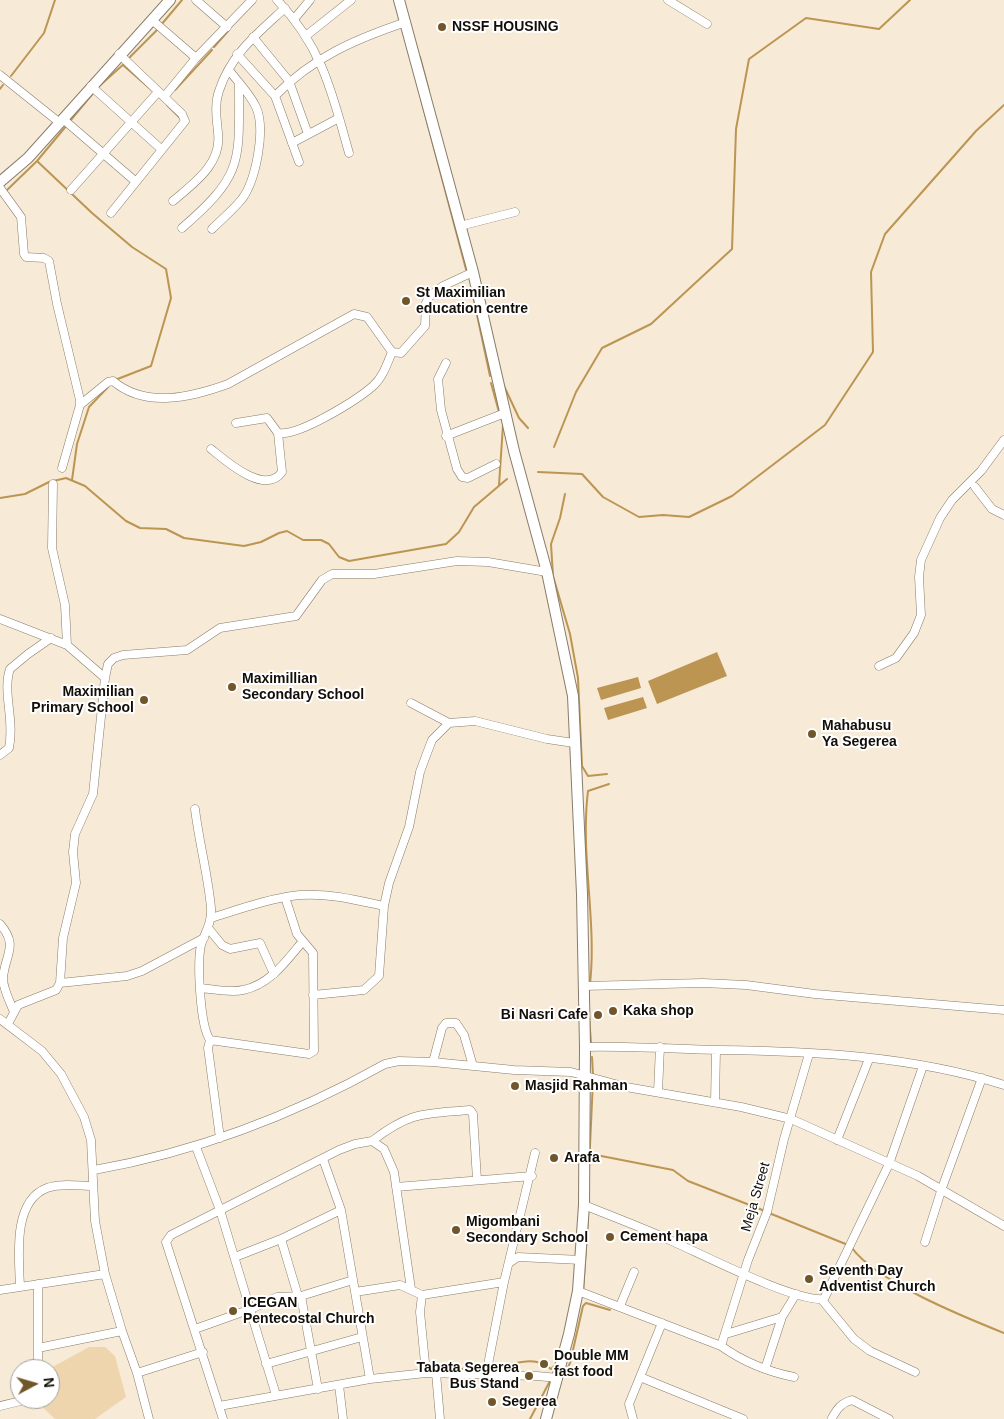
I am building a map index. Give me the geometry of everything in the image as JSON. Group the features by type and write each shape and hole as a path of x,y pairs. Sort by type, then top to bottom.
{"main road":[{"path":"0,182 28,158 119,54 170,0"},
{"path":"399,0 473,272 505,413 547,572 572,696 582,894 585,1046 584,1205 582,1260 578,1291 558,1378 546,1419"}],"street":[{"path":"196,0 227,27"},
{"path":"71,190 131,123 252,0"},
{"path":"277,0 295,18 307,35 319,58 349,152"},
{"path":"295,18 310,0"},
{"path":"307,35 350,0"},
{"path":"668,0 707,24"},
{"path":"173,201 198,180 212,164 218,150 219,136 216,104 218,92 237,54 285,8"},
{"path":"152,20 196,58"},
{"path":"275,96 319,58 372,34 406,22"},
{"path":"254,37 289,82 308,134"},
{"path":"111,212 185,121 185,117 119,54"},
{"path":"237,54 275,96 299,162"},
{"path":"212,229 242,198 251,182 258,158 259,116 256,107 229,70"},
{"path":"0,75 62,121 135,181"},
{"path":"182,228 209,204 223,188 233,170 238,150 239,84"},
{"path":"91,86 161,149"},
{"path":"292,143 339,118"},
{"path":"0,188 21,217 24,254 26,257 44,258 49,261 80,405 62,468"},
{"path":"460,226 515,212"},
{"path":"80,405 108,382 113,381 138,396 168,398 207,391 228,384 354,314 367,317 392,352 401,353 423,329 426,323 426,302 429,297 443,286 473,272"},
{"path":"278,433 282,434 300,429 373,386 382,375 392,352"},
{"path":"446,363 438,380 446,436 457,469 462,477 468,478 496,464"},
{"path":"446,436 505,413"},
{"path":"211,450 253,479 267,479 278,476 282,472 278,433 267,418 236,423"},
{"path":"879,666 896,658 914,633 921,615 918,577 921,560 940,518 952,500 981,471 1004,440"},
{"path":"53,484 52,548 65,605 67,645"},
{"path":"975,487 992,509 1004,515"},
{"path":"8,1024 18,1005 56,990 60,983 64,938 76,883 73,852 75,834 93,794 108,664 114,658 124,654 187,650 220,628 296,616 322,580 332,574 374,574 457,561 488,562 547,572"},
{"path":"0,619 19,628 67,645 106,678"},
{"path":"0,755 9,748 12,730 8,690 10,670 28,654 51,638"},
{"path":"411,703 449,723 475,721 548,739 574,743"},
{"path":"313,995 357,992 375,981 379,976 384,906 389,883 409,827 420,772 426,753 432,740 449,723"},
{"path":"195,809 211,918 200,958 200,988 205,1029 210,1040 208,1048 220,1138"},
{"path":"211,918 254,904 284,898 317,895 343,897 384,906"},
{"path":"210,1040 312,1053 315,1046 314,959 310,947 303,941 294,926 284,898"},
{"path":"0,924 10,940 11,949 3,980 14,1012"},
{"path":"209,929 227,948 260,943 274,974"},
{"path":"60,983 127,976 142,971 204,938"},
{"path":"200,988 242,990 260,984 274,974 303,941"},
{"path":"584,986 703,983 746,985 814,994 1004,1010"},
{"path":"0,1019 42,1051 61,1074 84,1117 90,1140 94,1170 95,1221 105,1274 137,1373 149,1419"},
{"path":"433,1062 442,1028 446,1024 456,1023 464,1035 473,1066"},
{"path":"585,1046 660,1047 809,1054 869,1059 923,1066 982,1078 1004,1085"},
{"path":"658,1092 660,1047"},
{"path":"715,1102 716,1050"},
{"name":"Meja Street","path":"721,1346 744,1274 767,1212 809,1054"},
{"path":"838,1140 869,1059"},
{"path":"94,1170 156,1158 196,1147 298,1106 385,1064 399,1061 433,1062 584,1075 626,1087 715,1102 790,1120 942,1188 1004,1226"},
{"path":"822,1300 826,1296 889,1164 923,1066"},
{"path":"925,1242 942,1188 982,1078"},
{"path":"223,1419 203,1352 166,1242 171,1235 355,1144 372,1141 391,1126 411,1116 470,1110 473,1114 477,1180"},
{"path":"372,1141 384,1149 390,1159 411,1288"},
{"path":"196,1147 220,1210 276,1395"},
{"path":"486,1375 504,1282 532,1176 535,1153"},
{"path":"323,1159 341,1210 370,1379"},
{"path":"396,1187 532,1176"},
{"path":"20,1287 19,1237 27,1207 36,1194 48,1188 93,1186"},
{"path":"584,1205 664,1237 744,1274 796,1294 822,1300 854,1338 870,1351 915,1372"},
{"path":"235,1258 281,1239 341,1210"},
{"path":"281,1239 300,1296 318,1389"},
{"path":"509,1263 518,1257 582,1260"},
{"path":"620,1306 634,1272"},
{"path":"0,1290 105,1274"},
{"path":"195,1329 251,1310 277,1297 300,1296 353,1280"},
{"path":"355,1292 400,1285 411,1288 422,1295 504,1282"},
{"path":"38,1284 38,1359"},
{"path":"578,1291 721,1346 734,1355 765,1369 794,1377"},
{"path":"765,1369 782,1317 796,1294"},
{"path":"422,1295 420,1312 426,1373"},
{"path":"726,1334 782,1317"},
{"path":"632,1419 629,1404 662,1323"},
{"path":"38,1348 122,1331"},
{"path":"266,1364 362,1337"},
{"path":"137,1373 203,1352"},
{"path":"219,1406 370,1379 426,1373 558,1378"},
{"path":"436,1373 440,1419"},
{"path":"640,1377 743,1419"},
{"path":"339,1385 343,1419"},
{"path":"823,1419 833,1419 837,1408 844,1402 852,1400 889,1419"}],"shaded area":[{"path":"717,652 727,676 657,704 648,681"},
{"path":"638,677 641,688 601,700 597,688"},
{"path":"643,697 647,708 608,720 604,708"},
{"path":"89,1347 105,1347 115,1356 126,1397 95,1419 55,1419 44,1409 60,1409 60,1363"}],"waterway":[{"path":"11,76 44,33 55,0"},
{"path":"161,25 182,0"},
{"path":"554,447 576,392 602,348 651,324 732,249 736,129 749,59 806,18 879,29 910,0"},
{"path":"128,59 158,29"},
{"path":"214,47 229,30"},
{"path":"175,90 212,50"},
{"path":"420,57 429,91"},
{"path":"97,88 125,63"},
{"path":"123,65 155,93"},
{"path":"0,89 3,85"},
{"path":"70,121 94,92"},
{"path":"421,99 467,273"},
{"path":"167,105 180,118"},
{"path":"538,472 582,474 603,497 639,517 663,515 689,517 732,496 825,425 873,352 871,272 885,234 976,131 1004,105"},
{"path":"6,191 37,161 67,125"},
{"path":"37,161 92,213 132,247 166,269 171,298 151,366 115,380"},
{"path":"472,291 490,376"},
{"path":"491,383 499,412"},
{"path":"504,386 519,418 528,428"},
{"path":"72,480 77,444 89,407 108,387"},
{"path":"499,485 503,425"},
{"path":"0,498 25,494 49,482 66,478 85,486 126,521 140,528 166,529 184,538 244,546 261,542 287,531 303,540 321,540 329,544 339,557 349,561 446,544 459,532 474,507 507,479"},
{"path":"565,494 560,518 551,544 553,576 570,634 578,678 582,766 588,776 607,774"},
{"path":"590,984 592,936 586,839 588,791 609,784"},
{"path":"589,1016 591,1043"},
{"path":"592,1057 593,1075"},
{"path":"589,1167 593,1080"},
{"path":"591,1154 673,1170 688,1181 765,1211"},
{"path":"769,1213 848,1245"},
{"path":"583,1292 588,1219"},
{"path":"852,1248 864,1261 901,1286 945,1308 1004,1333"},
{"path":"563,1377 570,1363 583,1306 586,1303 610,1310"},
{"path":"489,1368 528,1361 543,1364 551,1369 554,1366"},
{"path":"436,1370 484,1368"},
{"path":"530,1419 551,1379"}],"place":[{"name":"NSSF HOUSING","path":"442,27"},
{"name":"St Maximilian education centre","path":"406,301"},
{"name":"Maximillian Secondary School","path":"232,687"},
{"name":"Maximilian Primary School","path":"144,700"},
{"name":"Mahabusu Ya Segerea","path":"812,734"},
{"name":"Kaka shop","path":"613,1011"},
{"name":"Bi Nasri Cafe","path":"598,1015"},
{"name":"Masjid Rahman","path":"515,1086"},
{"name":"Arafa","path":"554,1158"},
{"name":"Migombani Secondary School","path":"456,1230"},
{"name":"Cement hapa","path":"610,1237"},
{"name":"Seventh Day Adventist Church","path":"809,1279"},
{"name":"ICEGAN Pentecostal Church","path":"233,1311"},
{"name":"Double MM fast food","path":"544,1364"},
{"name":"Tabata Segerea Bus Stand","path":"529,1376"},
{"name":"Segerea","path":"492,1402"}]}
